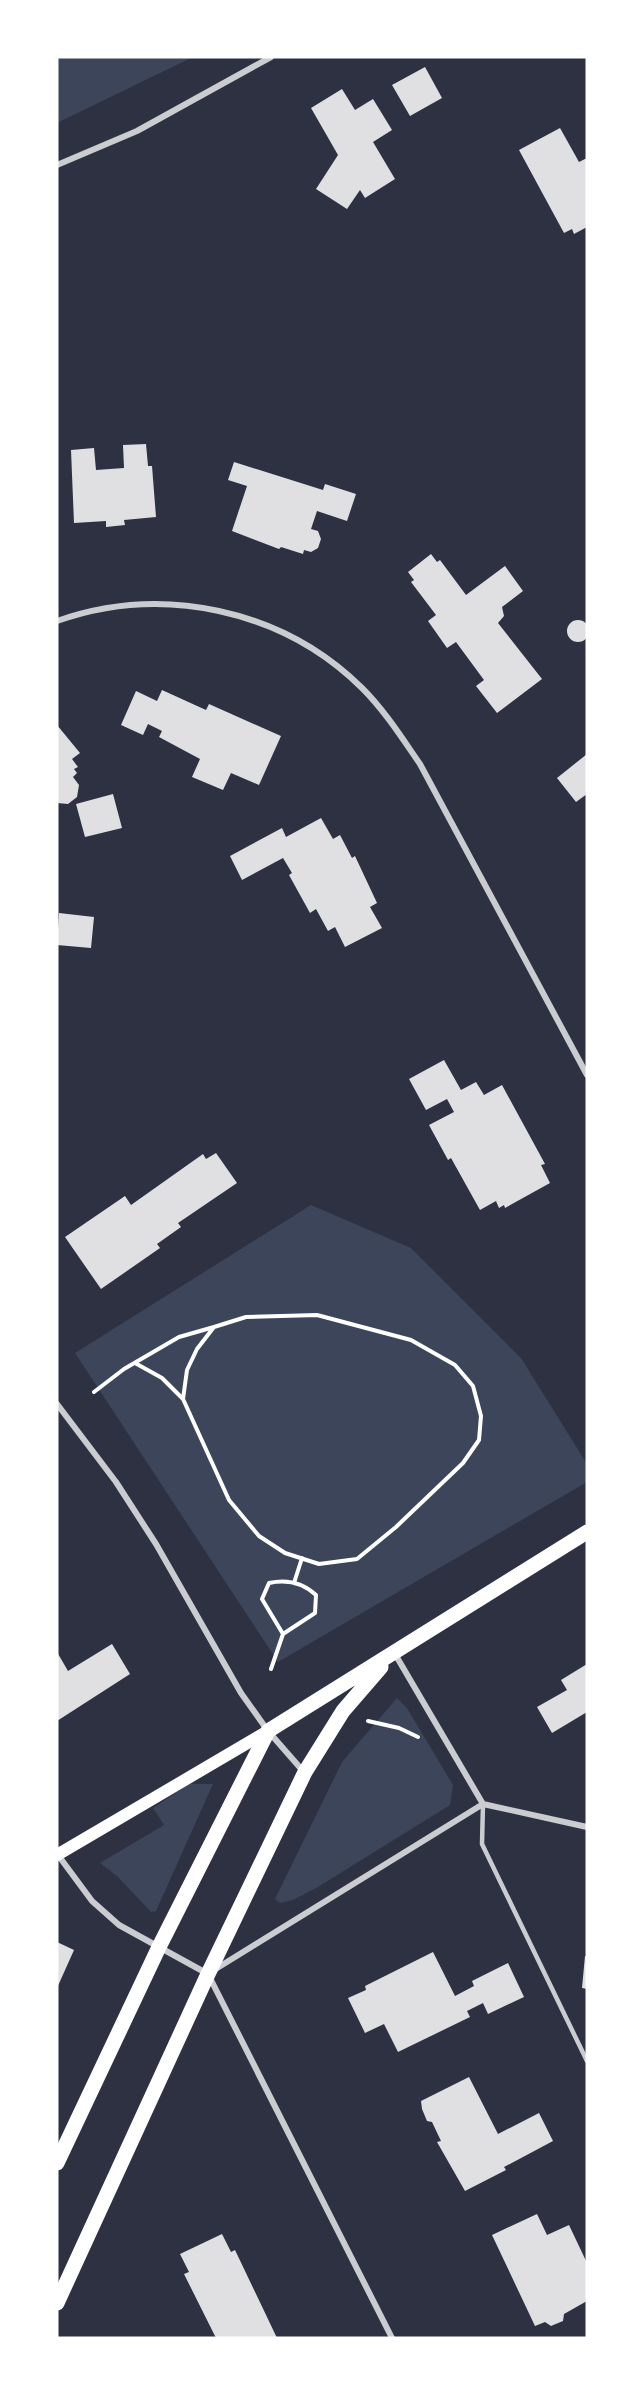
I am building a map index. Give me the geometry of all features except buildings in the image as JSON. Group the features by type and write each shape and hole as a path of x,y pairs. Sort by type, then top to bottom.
{"main road":[{"path":"57,1855 268,1731 587,1532"},
{"path":"57,2303 208,1974 305,1772 342,1711 394,1652"},
{"path":"57,2163 159,1947 268,1731"}],"street":[{"path":"57,165 136,131 271,57"},
{"path":"57,621 78,613 124,605 179,604 238,614 310,646 361,687 394,724 420,764 587,1076"},
{"path":"57,1404 116,1482 156,1544 241,1693 268,1731 305,1772"},
{"path":"394,1652 483,1804"},
{"path":"208,1974 483,1804 587,1827"},
{"path":"57,1855 92,1901 119,1925 208,1974 392,2338"}],"lane":[{"path":"483,1804 482,1844 587,2061"}],"path":[{"path":"94,1392 134,1363 179,1337 246,1317 317,1315 411,1340 455,1365 472,1386 482,1416 479,1440 463,1463 396,1527 357,1558 320,1563 285,1552 259,1536 229,1500 183,1399 162,1378 134,1363"},
{"path":"183,1399 187,1370 197,1349 214,1327"},
{"path":"294,1583 302,1558"},
{"path":"271,1669 283,1634 315,1613 316,1595 306,1586 283,1580 269,1584 262,1599 283,1634"},
{"path":"361,1719 428,1739"}],"shaded area":[{"path":"57,57 193,57 57,123"},
{"path":"311,1205 411,1248 521,1358 587,1464 587,1482 278,1662 75,1353"},
{"path":"397,1698 407,1708 453,1785 450,1805 318,1887 293,1900 280,1903 275,1899 342,1762"},
{"path":"189,1784 213,1784 156,1911 151,1912 118,1877 100,1863 164,1825 153,1808"}]}
